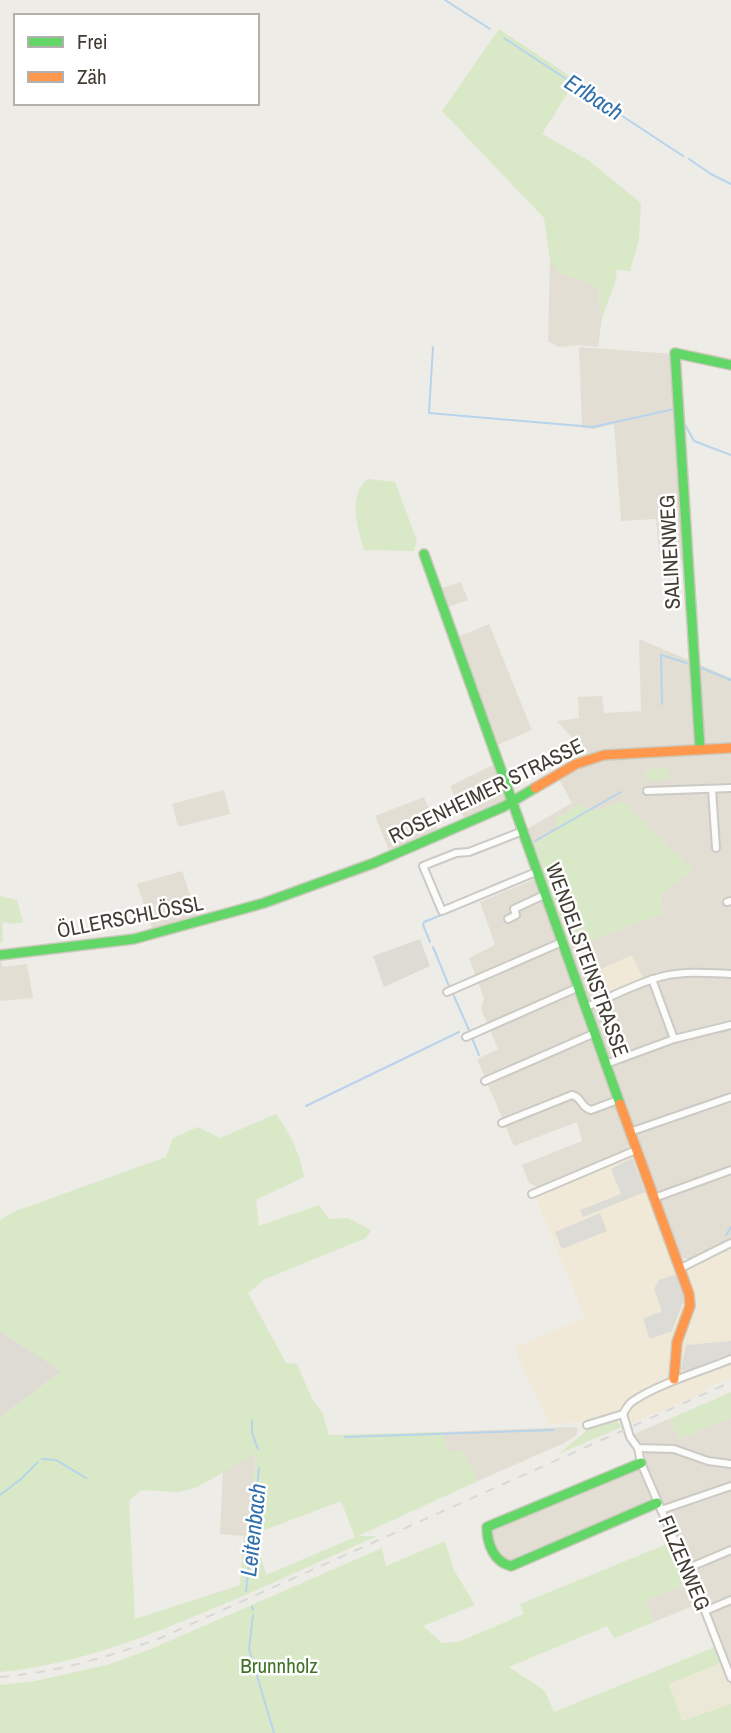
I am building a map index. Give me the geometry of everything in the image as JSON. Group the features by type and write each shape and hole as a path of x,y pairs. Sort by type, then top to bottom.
{"street":[{"name":"SALINENWEG","path":"700,749 675,353 731,365"},
{"name":"WENDELSTEINSTRASSE","path":"424,554 689,1294 690,1306 677,1342 674,1380"},
{"name":"ROSENHEIMER STRASSE","path":"264,903 374,863 513,801 588,759 604,755 731,748"},
{"path":"647,791 731,788"},
{"path":"712,789 716,848"},
{"path":"523,831 423,866 442,911 536,872"},
{"path":"508,919 516,915 514,909 544,895"},
{"name":"ÖLLERSCHLÖSSL","path":"0,956 134,939 264,903"},
{"path":"447,992 562,942"},
{"path":"586,1007 652,979 695,973 731,974"},
{"path":"652,979 674,1039"},
{"path":"466,1037 579,987"},
{"path":"606,1064 674,1039 731,1025"},
{"path":"485,1081 596,1033"},
{"path":"502,1123 572,1095 590,1111 618,1100"},
{"path":"630,1132 731,1097"},
{"path":"532,1194 636,1150"},
{"path":"654,1198 731,1170"},
{"path":"679,1269 731,1243"},
{"path":"587,1425 623,1414 631,1402 674,1380 694,1375 731,1359"},
{"path":"623,1414 632,1441 638,1448 674,1449 708,1461 731,1464"},
{"name":"FILZENWEG","path":"638,1448 641,1463 728,1663 731,1678"},
{"path":"641,1463 487,1527 486,1535 501,1565 510,1566 659,1506 731,1486"},
{"path":"686,1569 731,1550"},
{"path":"705,1611 731,1600"}],"shaded area":[{"path":"550,260 560,273 598,289 602,318 598,347 558,347 548,341"},
{"path":"579,347 674,354 686,560 660,560 656,519 621,521 614,424 594,429 582,428"},
{"path":"461,582 468,600 443,609 436,590"},
{"path":"489,624 532,730 495,746 455,638"},
{"path":"639,639 731,678 731,1239 689,1260 681,1257 649,1178 568,948 663,914 661,894 693,870 558,830 530,846 527,829 572,803 559,779 588,763 587,754 557,721 579,718 578,697 602,696 604,713 641,711","holes":["599,970 638,982 610,993"]},
{"path":"497,763 510,800 465,820 450,786"},
{"path":"224,790 230,814 178,827 172,804"},
{"path":"424,797 439,832 390,853 375,816"},
{"path":"182,871 197,916 152,928 137,884"},
{"path":"537,878 630,1141 627,1149 537,1187 529,1183 522,1165 582,1141 577,1122 514,1146 477,1059 498,1049 481,1009 484,998 469,958 495,945 480,902"},
{"path":"420,939 430,966 384,987 373,956"},
{"path":"632,955 643,978 610,993 599,970"},
{"path":"0,960 3,967 27,964 33,998 0,1001"},
{"path":"636,1150 679,1268 731,1243 731,1378 706,1388 707,1392 629,1424 628,1417 618,1413 587,1422 549,1424 514,1347 585,1318 534,1193"},
{"path":"632,1158 645,1192 583,1217 580,1210 621,1194 611,1169"},
{"path":"600,1213 607,1231 562,1249 555,1232"},
{"path":"677,1274 685,1297 672,1331 650,1339 643,1319 662,1311 654,1289 659,1280"},
{"path":"0,1331 62,1371 0,1417"},
{"path":"731,1341 731,1356 691,1373 681,1370 686,1345"},
{"path":"731,1418 731,1687 698,1604 654,1622 646,1601 690,1583 660,1502 513,1562 502,1563 487,1533 489,1527 643,1463 646,1456 634,1434 669,1419 680,1439"},
{"path":"578,1428 577,1435 564,1443 478,1481 463,1451 449,1452 441,1432"},
{"path":"256,1453 250,1529 244,1536 220,1534 223,1471"},
{"path":"721,1663 731,1687 731,1704 681,1721 669,1684"}],"green space":[{"path":"499,29 576,80 542,134 588,160 641,203 639,240 630,271 615,270 617,277 602,318 598,289 560,273 550,260 544,218 442,111"},
{"path":"368,479 395,482 417,541 414,551 364,550 357,522 356,503 362,485"},
{"path":"669,767 670,779 647,781 645,770"},
{"path":"622,801 693,870 661,894 663,914 568,948 530,846 557,830 555,819 579,805 594,811"},
{"path":"0,896 17,900 23,922 2,922 3,941 0,944"},
{"path":"276,1114 294,1144 304,1177 256,1200 259,1226 319,1205 329,1219 348,1218 371,1230 366,1238 265,1279 248,1293 286,1363 297,1364 312,1399 323,1414 329,1435 441,1432 449,1452 463,1450 478,1481 358,1536 377,1536 180,1622 79,1657 0,1672 0,1417 61,1371 0,1331 0,1220 13,1212 166,1157 173,1138 198,1127 220,1138","holes":["256,1454 250,1529 244,1536 240,1585 135,1619 129,1501 141,1490 178,1492 195,1488","341,1501 355,1537 266,1575 254,1534"]},
{"path":"731,1392 731,1418 679,1439 669,1419"},
{"path":"616,1420 622,1427 560,1453 591,1427"},
{"name":"Brunnholz","path":"445,1541 454,1570 475,1605 423,1626 442,1643 458,1642 524,1614 520,1604 672,1542 690,1583 646,1601 654,1622 614,1638 607,1626 509,1667 545,1691 554,1712 715,1647 721,1663 669,1684 682,1721 731,1704 731,1733 0,1733 0,1685 35,1681 107,1665 151,1649 382,1548 386,1566"}],"waterway":[{"name":"Erlbach","path":"445,0 490,29"},
{"name":"Erlbach","path":"504,38 683,156"},
{"name":"Erlbach","path":"689,159 731,184"},
{"path":"433,347 429,413 593,427 674,409 675,411"},
{"path":"683,421 694,441 731,455"},
{"path":"662,704 661,655 687,663"},
{"path":"699,667 731,680"},
{"path":"535,841 621,792"},
{"path":"533,846 537,859"},
{"path":"430,942 424,922 475,901"},
{"path":"433,947 449,986"},
{"path":"453,994 469,1030"},
{"path":"306,1106 459,1032"},
{"path":"472,1038 479,1055"},
{"path":"726,1235 731,1227"},
{"name":"Leitenbach","path":"252,1420 252,1433 258,1449"},
{"path":"345,1437 554,1430"},
{"path":"42,1459 56,1460 86,1478"},
{"path":"0,1495 38,1462"},
{"name":"Leitenbach","path":"246,1591 259,1468"},
{"path":"252,1606 253,1610"},
{"name":"Leitenbach","path":"253,1615 249,1649 274,1733"}],"railway":[{"path":"0,1677 41,1672 80,1663 158,1639 731,1382"}],"traffic: fast":[{"path":"700,749 675,353 731,365"},
{"path":"424,554 620,1104"},
{"path":"0,955 134,939 264,903 374,863 503,807 535,788"},
{"path":"641,1463 487,1527 490,1546 500,1561 511,1566 657,1503"}],"traffic: slow":[{"path":"535,788 576,764 604,755 731,748"},
{"path":"620,1104 689,1294 690,1306 677,1342 674,1379"}]}
